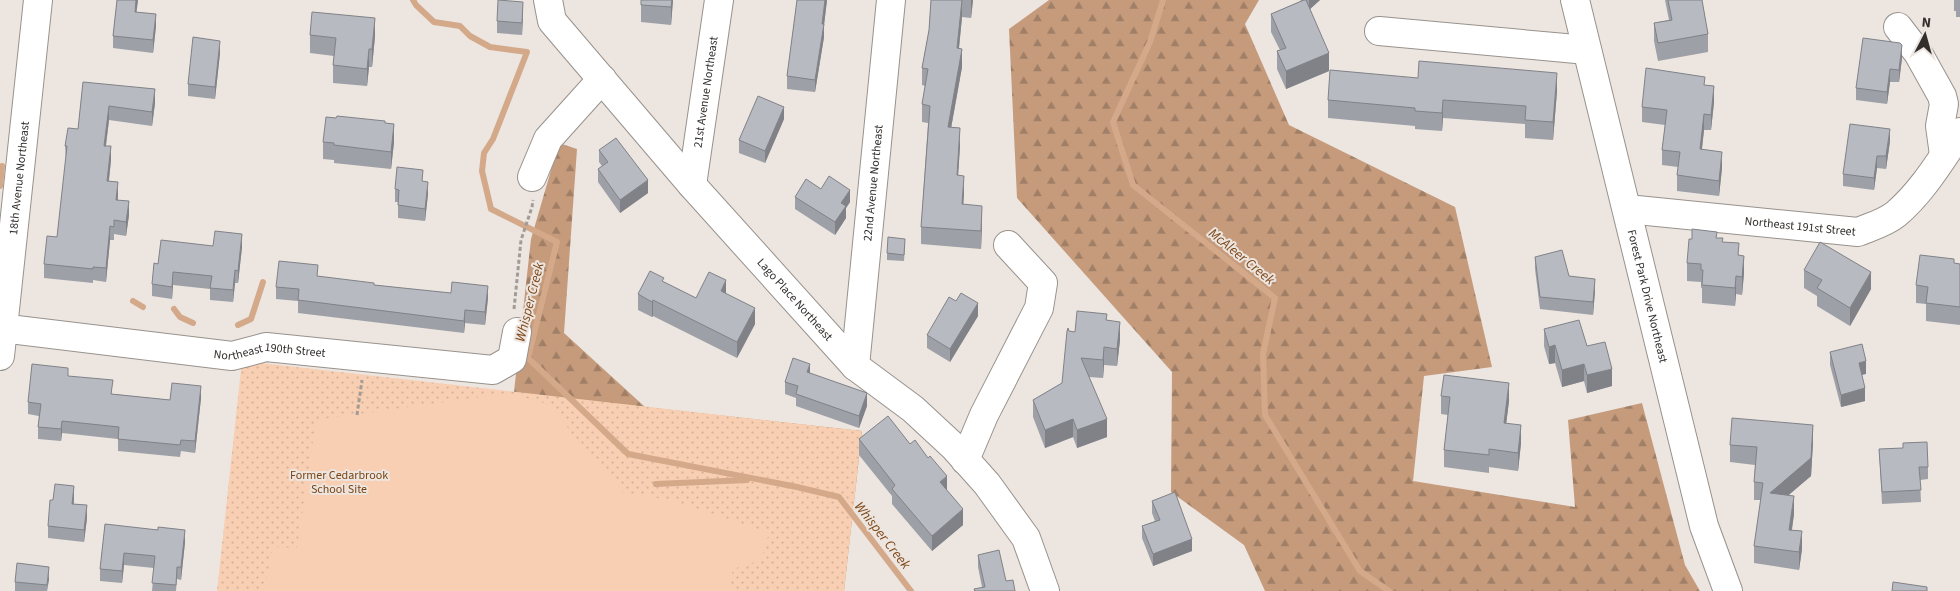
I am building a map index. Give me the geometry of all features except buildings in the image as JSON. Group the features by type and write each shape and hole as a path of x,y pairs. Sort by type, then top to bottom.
{"street":[{"name":"18th Avenue Northeast","path":"0,356 1,328 38,0"},
{"name":"Lago Place Northeast","path":"548,0 552,21 692,185 855,366 913,409 987,484 1026,538 1045,591"},
{"name":"21st Avenue Northeast","path":"692,185 719,0"},
{"name":"22nd Avenue Northeast","path":"855,366 891,0"},
{"name":"Forest Park Drive Northeast","path":"1575,0 1704,526 1728,591"},
{"path":"1898,27 1918,54 1942,96 1944,104 1940,126 1944,155"},
{"path":"1379,31 1587,50"},
{"path":"532,177 548,139 602,79"},
{"name":"Northeast 191st Street","path":"1627,209 1858,232 1895,215 1916,193 1960,132"},
{"path":"964,460 984,415 1039,308 1043,283 1008,245"},
{"name":"Northeast 190th Street","path":"1,328 232,356 266,348 493,370 512,359 517,332"}],"path":[{"path":"517,332 512,330 523,232 530,215"},
{"path":"357,414 365,357"}],"green space":[{"path":"1049,0 1259,0 1245,24 1289,125 1455,207 1492,367 1424,376 1413,481 1575,507 1568,420 1642,403 1685,565 1700,591 1265,591 1244,545 1171,492 1172,372 1017,198 1009,29"},
{"path":"559,143 577,149 564,333 645,407 862,431 844,591 514,392 531,239"},
{"name":"Former Cedarbrook School Site","path":"242,361 862,431 844,591 217,591"},
{"path":"509,393 551,405 579,443 623,492 669,500 769,533 761,560 733,569 729,591 264,591 273,547 297,548 316,420"}],"waterway":[{"name":"Whisper Creek","path":"413,0 434,22 460,26 470,36 490,47 527,52 493,139 484,153 482,171 491,209 557,242 528,358 628,454 839,497 911,591"},
{"name":"McAleer Creek","path":"1163,0 1150,42 1113,122 1133,185 1275,298 1263,354 1265,415 1360,571 1389,591"},
{"path":"0,186 2,166"},
{"path":"238,325 251,319 263,282"},
{"path":"133,301 143,307"},
{"path":"174,309 180,317 193,323"},
{"path":"656,484 747,480"}]}
